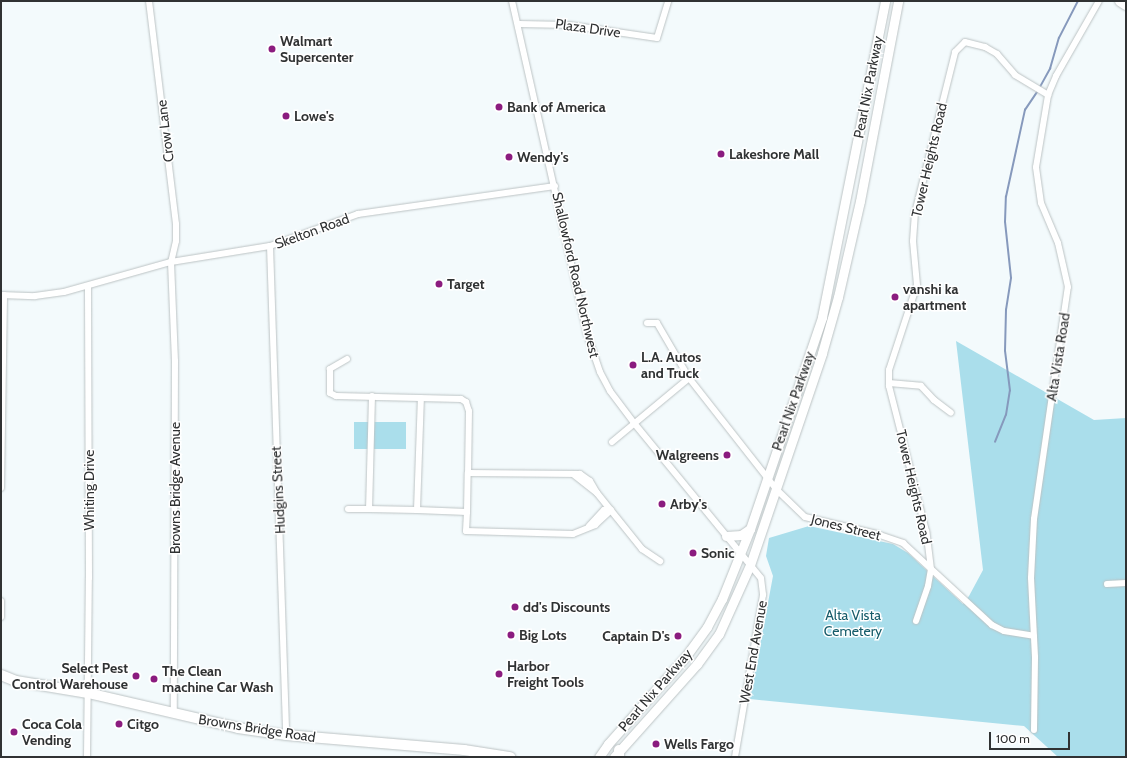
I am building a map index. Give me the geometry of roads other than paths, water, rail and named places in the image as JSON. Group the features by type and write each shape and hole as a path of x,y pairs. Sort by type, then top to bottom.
{"main road":[{"name":"Pearl Nix Parkway","path":"599,757 608,744 686,656 707,627 750,529 822,317 885,1"},
{"name":"Pearl Nix Parkway","path":"617,755 698,664 719,634 750,565 822,353 838,297 860,201 898,1"},
{"path":"1120,1 1126,5"},
{"path":"726,536 741,535 750,529"},
{"name":"Browns Bridge Road","path":"3,678 88,693 238,728 286,735 463,754 510,757"}],"street":[{"name":"Crow Lane","path":"149,1 176,224 175,247 171,262"},
{"name":"Shallowford Road Northwest","path":"512,1 519,24 554,186 593,354 610,391 740,554"},
{"name":"Plaza Drive","path":"519,24 570,25 657,38 668,1"},
{"name":"Alta Vista Road","path":"1034,730 1034,636 1031,578 1034,519 1068,287 1058,243 1040,203 1036,183 1036,167 1048,95 1056,76 1099,1"},
{"name":"Tower Heights Road","path":"916,621 928,586 931,569 926,531 889,383 889,370 917,285 913,241 915,213 955,52 964,42 985,47 1002,59 1015,76 1048,95"},
{"name":"Skelton Road","path":"2,295 35,296 88,287 171,262 270,246 358,214 554,186"},
{"name":"Hudgins Street","path":"270,246 286,735"},
{"name":"Browns Bridge Avenue","path":"171,262 175,361 174,714"},
{"name":"Whiting Drive","path":"87,757 88,287"},
{"path":"1,488 2,295"},
{"name":"Jones Street","path":"647,323 657,323 689,378 776,489 805,517 892,538 914,552 992,625 1004,631 1034,636"},
{"path":"347,359 330,369 330,393 336,396 461,399 466,402 469,411 466,531 573,534 589,526 599,518 604,510 610,510"},
{"path":"612,442 689,378"},
{"path":"889,383 921,386 934,400 951,413"},
{"path":"370,509 372,396"},
{"path":"417,510 420,398"},
{"path":"468,473 580,474 642,549 660,561"},
{"path":"348,509 467,512"},
{"name":"West End Avenue","path":"735,757 763,596 761,578 740,554"},
{"path":"1107,584 1126,583"},
{"path":"1,601 1,617"}],"waterway":[{"path":"1040,87 1050,69 1059,38 1078,1"},
{"path":"995,442 1006,415 1010,391 1005,351 1006,310 1011,278 1005,222 1006,197 1025,110 1038,91"}],"place":[{"name":"Walmart Supercenter","path":"272,49"},
{"name":"Bank of America","path":"499,107"},
{"name":"Lowe's","path":"286,116"},
{"name":"Lakeshore Mall","path":"721,154"},
{"name":"Wendy's","path":"509,157"},
{"name":"Target","path":"439,284"},
{"name":"vanshi ka apartment","path":"895,297"},
{"name":"L.A. Autos and Truck","path":"633,365"},
{"name":"Walgreens","path":"727,455"},
{"name":"Arby's","path":"662,504"},
{"name":"Sonic","path":"693,553"},
{"name":"dd's Discounts","path":"515,607"},
{"name":"Big Lots","path":"511,635"},
{"name":"Captain D's","path":"678,636"},
{"name":"Harbor Freight Tools","path":"499,674"},
{"name":"Select Pest Control Warehouse","path":"136,676"},
{"name":"The Clean machine Car Wash","path":"154,679"},
{"name":"Citgo","path":"119,724"},
{"name":"Coca Cola Vending","path":"14,732"},
{"name":"Wells Fargo","path":"656,744"}],"park label":[{"name":"Alta Vista Cemetery","path":"853,624"}]}
